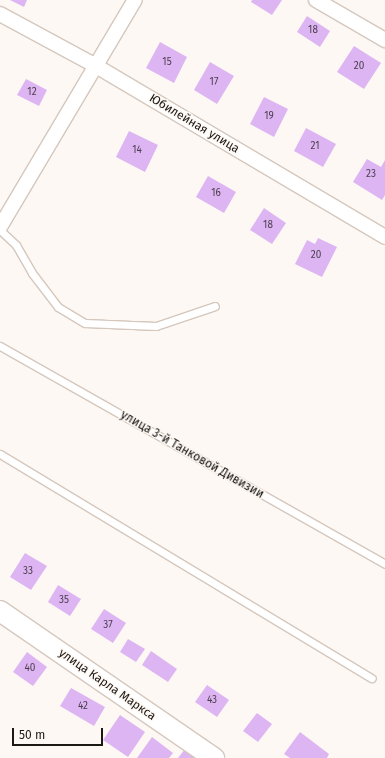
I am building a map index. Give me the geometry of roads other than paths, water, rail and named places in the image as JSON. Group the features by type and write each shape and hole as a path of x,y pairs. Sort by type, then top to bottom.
{"main road":[{"name":"улица Карла Маркса","path":"0,611 214,758"}],"street":[{"path":"0,227 135,0"},
{"path":"316,0 385,40"},
{"name":"Юбилейная улица","path":"0,14 96,66 385,237"}],"lane":[{"path":"0,230 16,245 32,273 58,307 85,323 156,326 216,306"},
{"name":"улица 3-й Танковой Дивизии","path":"0,346 385,564"},
{"path":"0,454 372,678"}]}
